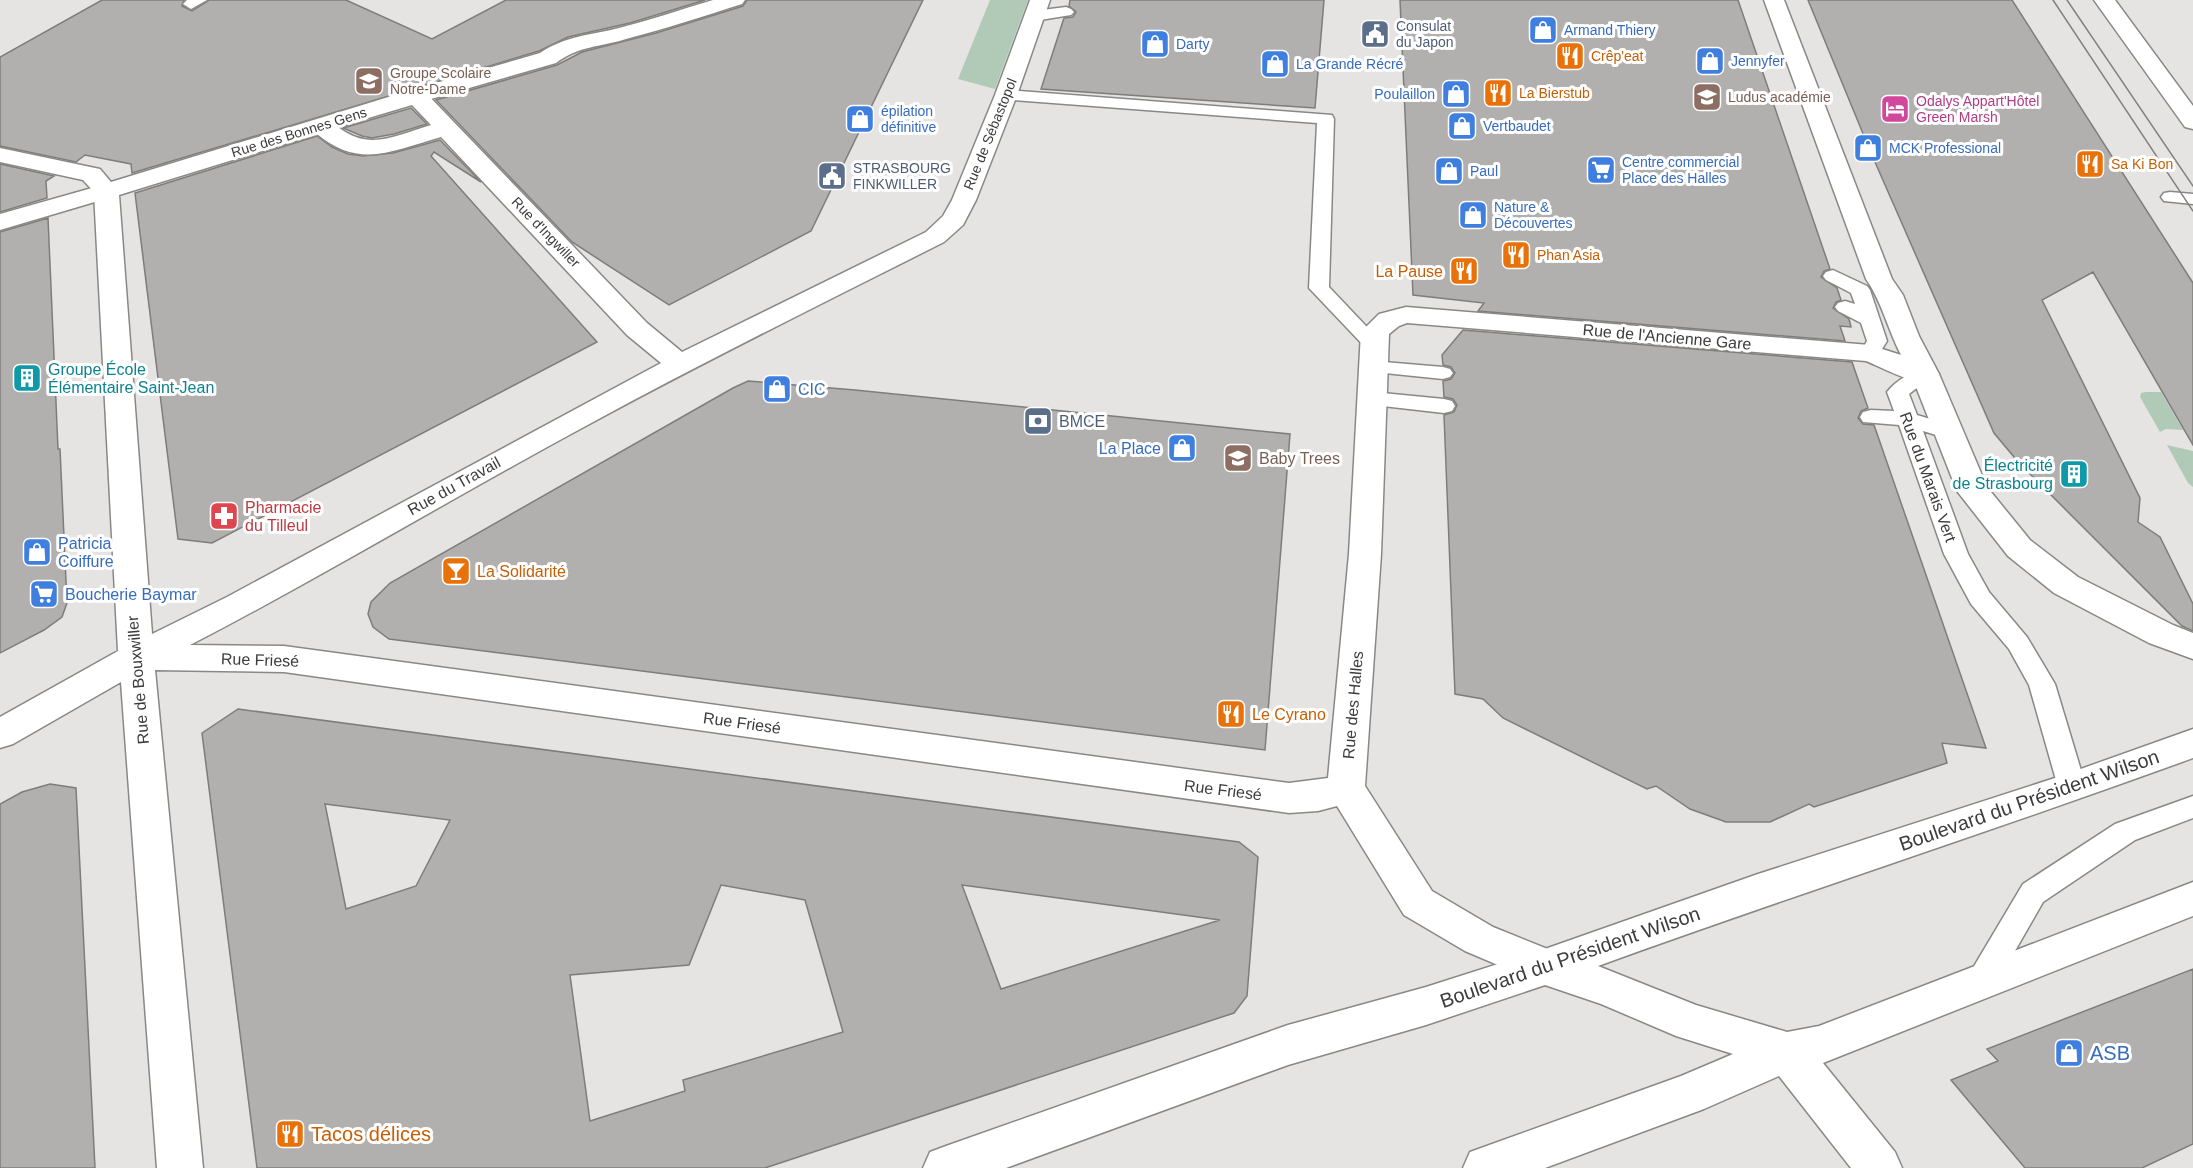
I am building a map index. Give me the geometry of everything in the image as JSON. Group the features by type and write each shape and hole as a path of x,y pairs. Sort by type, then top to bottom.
{"street":[{"name":"Rue des Bonnes Gens","path":"0,222 548,58 557,51 589,40 618,35 735,0"},
{"path":"1774,0 1870,284 1890,295 1905,336 1925,374 1973,491 2019,548 2066,585 2161,634 2193,646"},
{"path":"2104,0 2193,122"},
{"name":"Rue de Sébastopol","path":"913,249 935,237 954,220 1006,95 1038,6"},
{"name":"Rue d'Ingwiller","path":"416,96 638,329 680,364"},
{"path":"321,125 350,147 371,149 398,144 446,128"},
{"path":"0,155 91,174 106,191"},
{"name":"Rue de Bouxwiller","path":"106,191 136,657 180,1168"},
{"name":"Rue du Travail","path":"0,734 136,657 239,605 680,364 913,249"},
{"name":"Rue de l'Ancienne Gare","path":"1373,370 1375,332 1389,320 1406,315 1870,353 1925,374"},
{"path":"1870,353 1905,336"},
{"name":"Rue des Halles","path":"1346,788 1365,554 1373,370"},
{"name":"Rue Friesé","path":"136,657 284,659 1289,798 1318,796 1346,788"},
{"name":"Boulevard du Président Wilson","path":"946,1168 1288,1045 1426,1006 1545,967 1758,891 2072,787 2193,743"},
{"path":"1346,788 1418,903 1479,939 1545,967 1610,988 1691,1022 1787,1052 1879,1168"},
{"path":"1486,1168 1689,1094 1787,1052 1819,1045 2193,899"}],"lane":[{"path":"1038,6 1068,9"},
{"path":"1006,95 1326,119 1319,288 1373,370 1444,406"},
{"path":"2170,197 2193,199"},
{"path":"1833,276 1870,284 1870,320 1877,341 1870,353"},
{"path":"1845,307 1870,320"},
{"path":"1373,370 1443,373"},
{"name":"Rue du Marais Vert","path":"1925,374 1898,392 1956,554 1980,598 2018,643 2042,684 2072,787"},
{"path":"1871,417 1908,419 1949,432"},
{"path":"1981,981 2033,893 2125,832 2193,807"}],"green space":[{"path":"990,0 1028,0 995,89 958,79"},
{"path":"2161,392 2183,430 2166,429 2160,432 2140,397 2141,393"},
{"path":"2167,445 2193,451 2193,487 2188,483"}],"building":[{"path":"102,0 184,0 182,6 192,11 209,0 346,0 432,39 506,0 705,0 630,23 568,37 539,51 132,173 131,164 85,155 76,162 0,146 0,57"},
{"path":"747,0 923,0 811,231 669,305 572,242 436,100 557,65 582,52 656,33 743,6"},
{"path":"1070,0 1324,0 1315,108 1041,89 1064,18 1073,17 1076,12 1069,6"},
{"name":"Centre commercial Place des Halles","path":"1400,0 1738,0 1830,269 1824,271 1821,277 1837,288 1841,300 1836,302 1833,308 1849,319 1851,327 1840,326 1845,341 1478,311 1484,303 1413,295"},
{"path":"1808,0 2012,0 2193,283 2193,445 2093,272 2042,300 2140,498 2138,522 2160,537 2193,604 2193,631 2182,626 2019,463 1994,433 1871,153"},
{"path":"411,108 427,124 372,138 343,128"},
{"path":"317,136 332,147 348,154 363,156 393,153 440,140 481,182 434,152 431,156 597,342 212,543 178,539 135,193"},
{"path":"0,164 54,176 46,181 47,198 0,212"},
{"path":"48,218 67,603 62,617 44,630 0,653 0,232"},
{"path":"1463,330 1852,362 1868,408 1861,411 1858,418 1863,424 1874,425 1986,748 1942,743 1947,763 1814,807 1809,804 1770,822 1726,822 1690,809 1656,786 1647,789 1503,718 1483,699 1455,694 1444,415 1454,412 1457,405 1453,399 1444,397 1443,381 1451,379 1455,373 1451,367 1443,365 1442,355"},
{"path":"748,381 1290,434 1265,750 389,639 373,627 368,614 371,602 390,583"},
{"path":"238,709 1239,842 1258,857 1247,996 1234,1013 765,1168 257,1168 202,733","holes":["325,804 450,820 416,886 346,909","721,885 805,900 843,1032 683,1080 685,1091 590,1121 570,975 689,965","962,885 1220,920 1001,989"]},
{"path":"50,784 76,788 95,1168 0,1168 0,804 22,792"},
{"path":"2193,969 2193,1144 2142,1168 2025,1168 1951,1080 1998,1061 1987,1049"}],"tram line":[{"path":"2053,0 2193,211"},
{"path":"2067,0 2193,186"}],"place":[{"name":"Armand Thiery","path":"1543,30"},
{"name":"Consulat du Japon","path":"1375,34"},
{"name":"Darty","path":"1155,44"},
{"name":"Crêp'eat","path":"1570,56"},
{"name":"Jennyfer","path":"1710,61"},
{"name":"La Grande Récré","path":"1275,64"},
{"name":"Groupe Scolaire Notre-Dame","path":"369,81"},
{"name":"La Bierstub","path":"1498,93"},
{"name":"Poulaillon","path":"1456,94"},
{"name":"Ludus académie","path":"1707,97"},
{"name":"Odalys Appart'Hôtel Green Marsh","path":"1895,109"},
{"name":"épilation définitive","path":"860,119"},
{"name":"Vertbaudet","path":"1462,126"},
{"name":"MCK Professional","path":"1868,148"},
{"name":"Sa Ki Bon","path":"2090,164"},
{"name":"Centre commercial Place des Halles","path":"1601,170"},
{"name":"Paul","path":"1449,171"},
{"name":"STRASBOURG FINKWILLER","path":"832,176"},
{"name":"Nature & Découvertes","path":"1473,215"},
{"name":"Phan Asia","path":"1516,255"},
{"name":"La Pause","path":"1464,271"},
{"name":"Groupe École Élémentaire Saint-Jean","path":"27,378"},
{"name":"CIC","path":"777,389"},
{"name":"BMCE","path":"1038,421"},
{"name":"La Place","path":"1182,448"},
{"name":"Baby Trees","path":"1238,458"},
{"name":"Électricité de Strasbourg","path":"2074,474"},
{"name":"Pharmacie du Tilleul","path":"224,516"},
{"name":"Patricia Coiffure","path":"37,552"},
{"name":"La Solidarité","path":"456,571"},
{"name":"Boucherie Baymar","path":"44,594"},
{"name":"Le Cyrano","path":"1231,714"},
{"name":"ASB","path":"2069,1053"},
{"name":"Tacos délices","path":"290,1134"}]}
